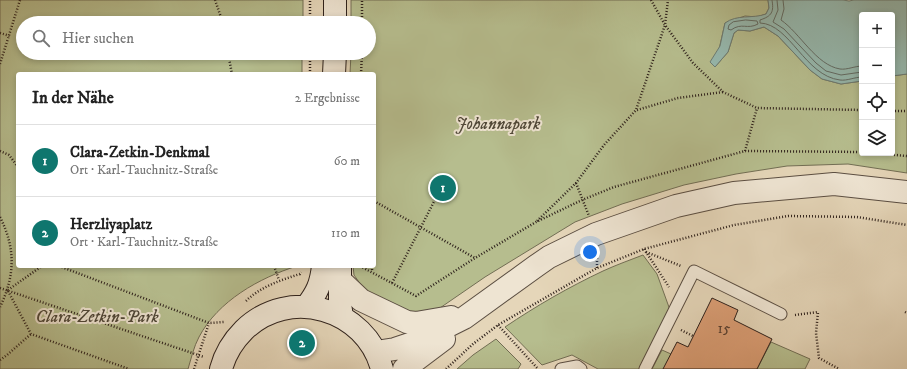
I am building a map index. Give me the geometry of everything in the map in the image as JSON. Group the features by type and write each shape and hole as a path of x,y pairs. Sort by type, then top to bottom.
{"street":[{"path":"335,0 335,16"},
{"path":"334,60 334,72"},
{"path":"221,369 228,349 250,324 263,316 279,310 295,307 306,307 327,311 342,317 360,330 367,338 379,360 395,349 416,342 464,318 550,257 596,234 676,206 734,192 834,184 907,192"},
{"path":"306,307 314,298 319,287 313,268"},
{"path":"341,274 362,300 407,322 416,324 447,317 464,318"},
{"path":"341,274 340,304 342,317"},
{"path":"404,369 441,342 464,318"}],"lane":[{"path":"645,369 694,271 781,314"},
{"path":"561,369 576,366 581,369"}],"path":[{"path":"0,64 20,0"},
{"path":"215,0 221,16"},
{"path":"310,0 310,16"},
{"path":"362,0 362,16"},
{"path":"651,0 665,25 693,63 723,92 756,108 859,110"},
{"path":"536,222 576,183 604,145 636,110 665,25 668,0"},
{"path":"0,33 10,36"},
{"path":"229,60 232,72"},
{"path":"310,60 310,72"},
{"path":"361,72 362,60"},
{"path":"636,110 678,98 723,92"},
{"path":"745,151 756,108"},
{"path":"895,111 907,111"},
{"path":"0,151 9,155 16,164"},
{"path":"363,268 416,296 475,258 536,222 582,200 614,187 745,151 859,152"},
{"path":"895,155 907,156"},
{"path":"576,183 596,234"},
{"path":"392,283 438,194"},
{"path":"376,202 475,258"},
{"path":"446,369 473,344 498,325 597,268 644,249 734,225 788,216 857,217 907,225"},
{"path":"0,217 6,229 12,257 12,269 8,290 0,307"},
{"path":"644,249 667,281 677,304"},
{"path":"646,252 694,271"},
{"path":"8,290 39,268"},
{"path":"64,268 209,323 194,369"},
{"path":"275,268 279,280 300,274 313,268"},
{"path":"372,268 372,273"},
{"path":"0,288 199,355"},
{"path":"8,290 31,334 129,369"},
{"path":"781,314 792,315 818,312 816,333 819,358 839,369"},
{"path":"498,325 538,369"},
{"path":"0,360 7,356 31,334"}],"green space":[{"name":"Clara-Zetkin-Park","path":"0,0 303,0 303,16 16,16 16,60 302,60 302,72 16,72 16,268 291,268 254,284 241,292 217,312 199,337 188,369 0,369"},
{"name":"Johannapark","path":"351,0 768,0 769,8 766,14 757,17 745,16 725,23 715,67 728,52 734,33 738,30 750,31 764,27 778,36 810,70 822,79 841,84 859,81 859,156 895,156 895,76 907,74 907,173 848,164 787,166 736,174 684,185 622,204 575,222 485,277 437,310 423,314 404,311 366,292 354,275 353,268 376,268 376,72 350,72 351,60 376,60 376,16 351,16"},
{"path":"643,255 657,274 670,310 639,369 598,369 572,355 542,365 505,327 541,304 578,284 608,269"},
{"path":"496,339 521,364 518,369 457,369 473,355"},
{"path":"771,342 810,359 805,369 757,369"},
{"path":"662,350 671,354 667,369 652,369"}],"water":[{"path":"768,0 907,0 907,74 895,76 895,12 859,12 859,81 841,84 822,79 810,70 778,36 764,27 750,31 738,30 734,33 728,52 715,67 710,62 720,46 725,23 734,18 766,14 769,8"}],"building":[{"path":"712,298 738,310 734,320 772,339 757,369 663,369 677,342 688,347"}],"place":[{"name":"Clara-Zetkin-Denkmal","path":"443,188"},
{"name":"Herzliyaplatz","path":"302,343"}]}
